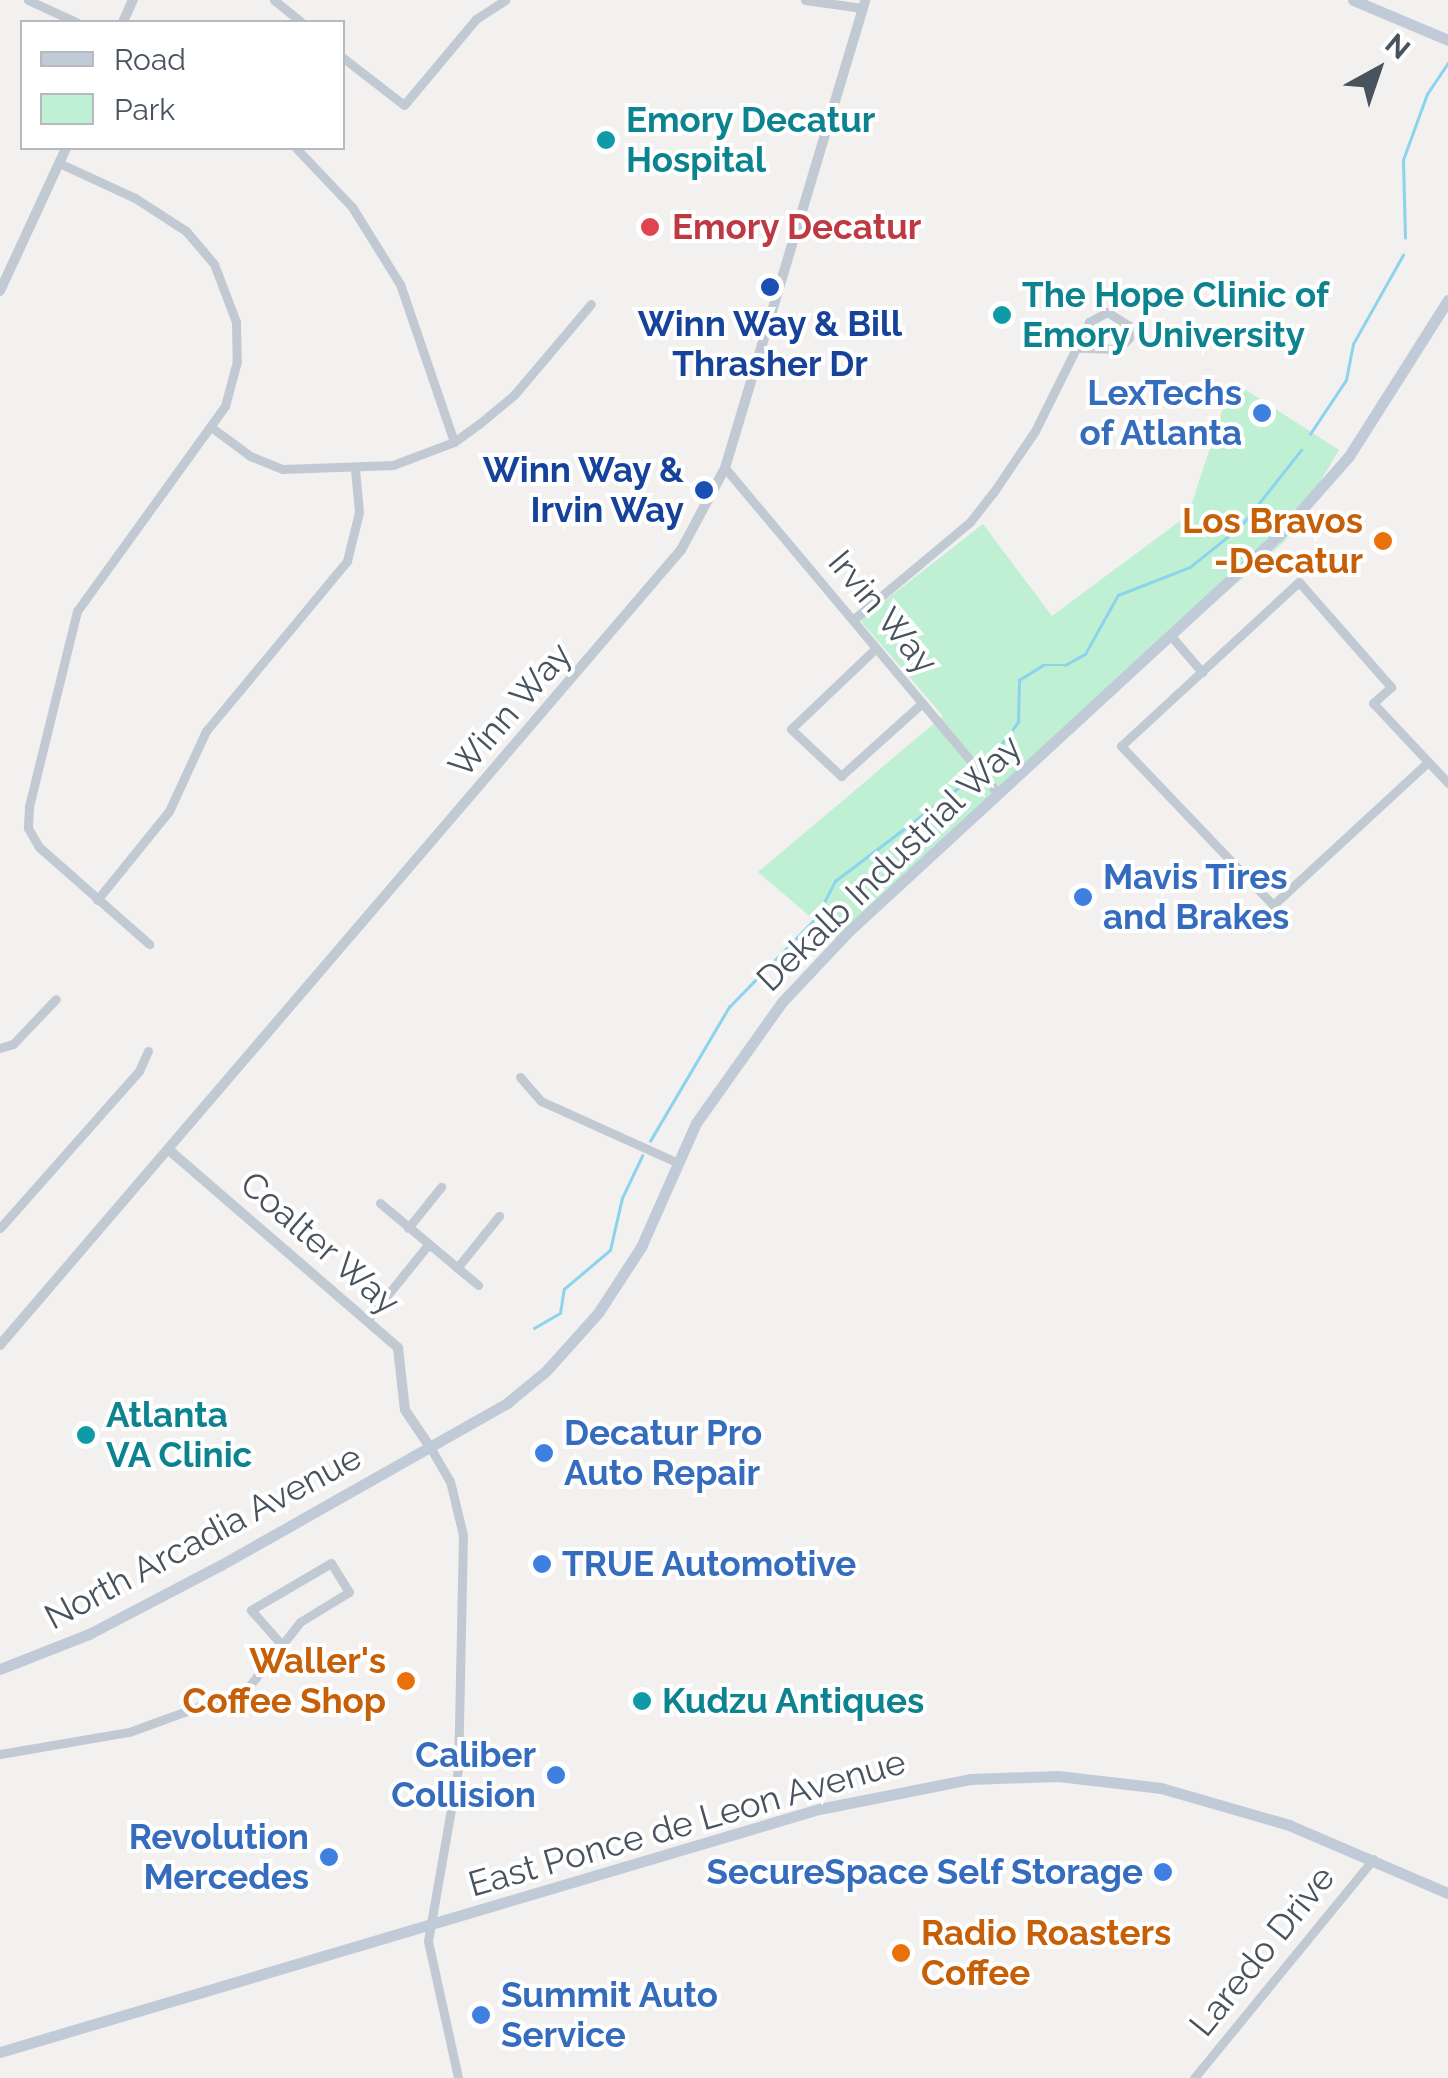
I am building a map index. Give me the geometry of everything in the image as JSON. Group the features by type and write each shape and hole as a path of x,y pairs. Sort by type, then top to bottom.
{"main road":[{"path":"1353,0 1448,40"},
{"name":"Dekalb Industrial Way","path":"430,1448 507,1403 546,1371 598,1313 640,1248 722,1080 782,1002 997,792 1282,532 1349,456 1448,300"},
{"name":"North Arcadia Avenue","path":"0,1669 88,1634 430,1448"},
{"name":"East Ponce de Leon Avenue","path":"0,2052 858,1798 970,1778 1058,1776 1161,1788 1227,1804 1373,1859 1448,1893"}],"street":[{"path":"28,0 72,20"},
{"path":"274,0 299,20"},
{"path":"345,60 404,105 476,19 505,0"},
{"path":"805,0 864,4"},
{"name":"Winn Way","path":"0,1344 659,581 725,468 864,4"},
{"path":"0,291 65,150"},
{"path":"298,150 352,207 400,284 454,442"},
{"path":"59,163 172,220 214,264 232,302 238,341 232,383 212,428 82,600 48,725 28,828 39,847 149,944"},
{"path":"212,428 250,456 283,469 393,466 454,442 514,395 591,304"},
{"path":"854,619 970,522 1015,464 1097,315 1120,316 1128,326 1129,338 1118,349 1080,348"},
{"name":"Irvin Way","path":"725,468 997,792"},
{"path":"97,900 169,811 206,731 346,560 360,512 355,470"},
{"path":"1428,762 1272,905 1121,746 1299,582 1391,687 1373,703 1448,783"},
{"path":"1171,636 1202,672"},
{"path":"876,648 791,729 841,776 922,703"},
{"path":"0,1048 13,1044 56,999"},
{"path":"0,1214 4,1225 140,1070 148,1050"},
{"path":"520,1078 542,1102 678,1164"},
{"name":"Coalter Way","path":"169,1150 398,1348 406,1410 430,1448"},
{"path":"408,1228 441,1187"},
{"path":"380,1203 478,1284"},
{"path":"457,1268 500,1216"},
{"path":"368,1319 428,1245"},
{"path":"430,1448 459,1509 464,1570 455,1800 428,1924 458,2078"},
{"path":"0,1754 129,1732 237,1694 282,1645 300,1622 349,1592 331,1563 251,1610 282,1645"},
{"name":"Laredo Drive","path":"1194,2078 1373,1859"}],"green space":[{"path":"1232,381 1339,450 1285,541 1040,755 842,944 758,872 943,716 860,620 983,524 1052,616 1188,515"}],"waterway":[{"path":"1405,238 1403,160 1427,94 1448,63"},
{"path":"1310,434 1346,380 1353,344 1403,255"},
{"path":"986,765 1018,722 1019,680 1043,665 1065,665 1085,654 1118,595 1190,567 1241,526 1301,450"},
{"path":"650,1141 729,1007 816,918 835,881 974,776"},
{"path":"534,1328 560,1313 564,1289 610,1250 622,1198 642,1156"}],"place":[{"name":"Emory Decatur Hospital","path":"606,140"},
{"name":"Emory Decatur","path":"650,227"},
{"name":"Winn Way & Bill Thrasher Dr","path":"770,287"},
{"name":"The Hope Clinic of Emory University","path":"1002,315"},
{"name":"LexTechs of Atlanta","path":"1262,413"},
{"name":"Winn Way & Irvin Way","path":"704,490"},
{"name":"Los Bravos -Decatur","path":"1383,541"},
{"name":"Mavis Tires and Brakes","path":"1083,897"},
{"name":"Atlanta VA Clinic","path":"86,1435"},
{"name":"Decatur Pro Auto Repair","path":"544,1453"},
{"name":"TRUE Automotive","path":"542,1564"},
{"name":"Waller's Coffee Shop","path":"406,1681"},
{"name":"Kudzu Antiques","path":"642,1701"},
{"name":"Caliber Collision","path":"556,1775"},
{"name":"Revolution Mercedes","path":"329,1857"},
{"name":"SecureSpace Self Storage","path":"1163,1872"},
{"name":"Radio Roasters Coffee","path":"901,1953"},
{"name":"Summit Auto Service","path":"481,2015"}]}
